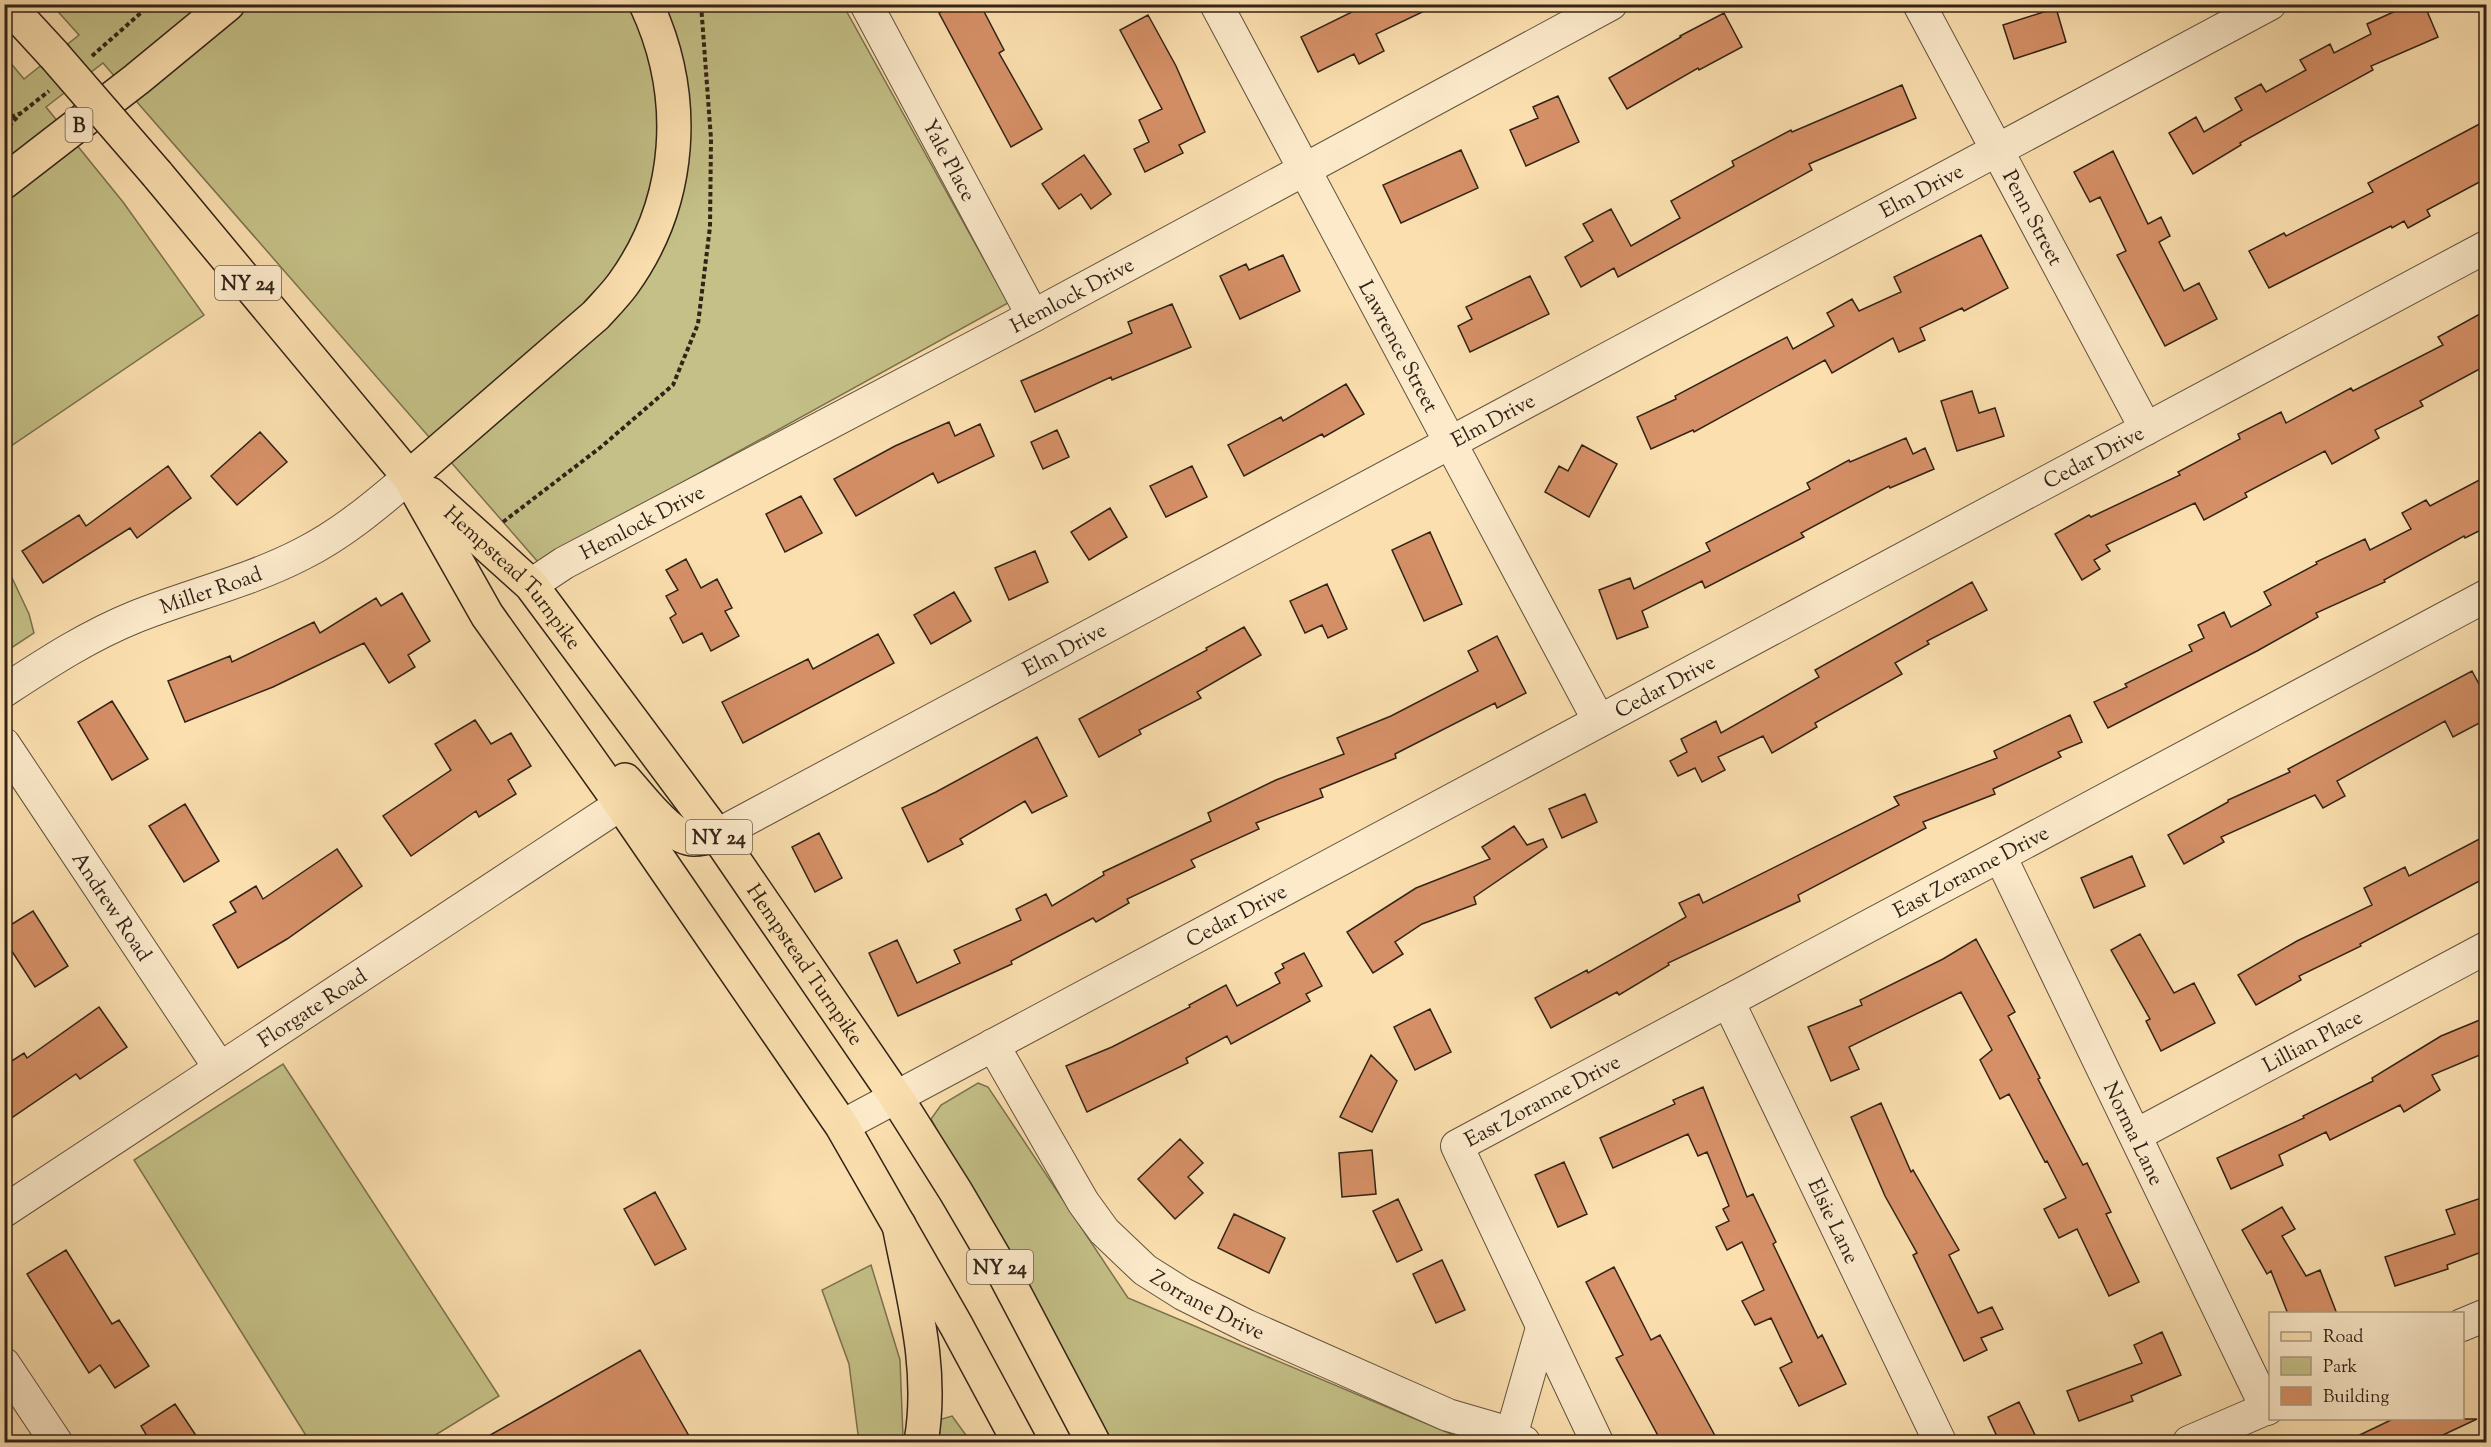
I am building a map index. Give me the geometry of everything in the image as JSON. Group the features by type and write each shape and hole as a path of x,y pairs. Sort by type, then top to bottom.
{"main road":[{"name":"Hempstead Turnpike","path":"7,4 157,174 409,477 531,585 717,835 896,1097 1007,1279 1093,1443"},
{"name":"B","path":"4,182 128,86 228,4"},
{"path":"409,477 596,315 622,285 655,229 666,199 672,171 674,114 667,60 646,4"},
{"name":"Hempstead Turnpike","path":"409,477 487,615 621,804 842,1126 956,1325 1019,1443"},
{"path":"535,681 672,831 682,837 693,839 717,835"},
{"path":"899,1226 923,1347 927,1412 921,1443"}],"street":[{"name":"Yale Place","path":"866,4 1033,316"},
{"name":"Lawrence Street","path":"1216,4 1599,721"},
{"name":"Hemlock Drive","path":"531,585 574,558 1033,316 1305,169 1571,14 1611,4"},
{"name":"Penn Street","path":"1919,4 2146,429"},
{"name":"Elm Drive","path":"717,835 2270,4"},
{"name":"Cedar Drive","path":"842,1126 2487,247"},
{"name":"Miller Road","path":"4,691 79,644 116,626 279,566 304,554 361,518 409,477"},
{"name":"East Zoranne Drive","path":"1542,1328 1457,1146 2487,596"},
{"name":"Andrew Road","path":"4,744 219,1067"},
{"name":"Florgate Road","path":"4,1211 219,1067 621,804"},
{"name":"Norma Lane","path":"2000,856 2269,1408"},
{"name":"Lillian Place","path":"2136,1135 2487,948"},
{"name":"Elsie Lane","path":"1728,1001 1940,1443"},
{"name":"Zorrane Drive","path":"993,1045 1083,1202 1104,1231 1145,1270 1183,1294 1247,1326 1448,1415 1517,1439"},
{"path":"2464,1325 2487,1315"},
{"path":"1517,1439 1542,1328"},
{"path":"1542,1328 1597,1443"},
{"path":"4,1364 56,1443"},
{"path":"2189,1443 2269,1408"}],"path":[{"path":"481,539 601,447 673,385 698,324 710,227 711,139 701,4"},
{"path":"4,120 21,113 4,132"}],"green space":[{"path":"52,5 843,5 1008,303 538,562 103,63 46,107 123,202 204,315 5,450 4,55 24,79 79,35"},
{"path":"5,563 29,614 34,633 5,652"},
{"path":"283,1064 499,1396 424,1442 310,1442 134,1160"},
{"path":"978,1083 988,1087 1128,1298 1470,1442 1109,1442 931,1119 941,1105"},
{"path":"871,1265 900,1360 903,1437 901,1442 859,1442 849,1364 822,1290"},
{"path":"952,1416 971,1442 932,1442 935,1421"}],"building":[{"path":"955,4 980,4 1004,50 999,53 1042,129 1011,147 939,13"},
{"path":"1368,4 1439,4 1376,34 1384,51 1359,64 1354,54 1318,72 1301,37"},
{"path":"2411,4 2424,4 2438,37 2371,66 2373,70 2240,143 2241,145 2193,174 2169,133 2196,117 2204,132 2242,110 2235,98 2261,84 2266,92 2306,70 2300,60 2330,44 2334,53 2371,34 2367,24"},
{"path":"2056,8 2066,42 2014,59 2003,25"},
{"path":"1724,13 1742,47 1699,70 1698,68 1627,109 1609,78"},
{"path":"1148,15 1176,66 1205,132 1179,145 1183,153 1145,172 1134,149 1149,142 1139,120 1162,109 1120,30"},
{"path":"1902,85 1916,118 1809,164 1812,170 1618,277 1614,268 1581,287 1565,257 1593,241 1583,224 1611,209 1631,246 1680,218 1671,201 1734,166 1732,161 1791,130 1792,132"},
{"path":"1558,96 1579,142 1526,166 1510,130 1538,118 1533,107"},
{"path":"2487,120 2487,178 2427,210 2430,216 2408,228 2404,221 2392,228 2391,226 2269,288 2249,251 2284,233 2286,236 2373,192 2368,183"},
{"path":"1461,150 1478,188 1401,223 1383,185"},
{"path":"2113,151 2148,224 2161,217 2170,236 2159,242 2184,291 2199,283 2217,319 2165,346 2117,255 2126,251 2100,197 2090,202 2074,172"},
{"path":"1084,155 1111,194 1091,209 1081,194 1059,209 1042,184"},
{"path":"1981,235 2008,288 1964,311 1962,308 1920,328 1925,340 1899,352 1893,338 1832,373 1825,360 1694,432 1693,430 1651,449 1637,417 1676,399 1675,396 1787,337 1793,349 1834,326 1827,313 1852,299 1859,311 1901,292 1894,277"},
{"path":"1283,255 1300,291 1240,319 1220,276 1246,264 1249,270"},
{"path":"1530,276 1549,314 1470,352 1458,326 1472,319 1466,307"},
{"path":"1172,304 1191,347 1112,380 1111,377 1035,412 1021,381 1132,333 1128,322"},
{"path":"2487,310 2487,365 2420,401 2423,406 2375,430 2379,438 2332,464 2325,451 2245,493 2247,497 2204,520 2195,503 2106,545 2110,551 2094,560 2100,569 2082,580 2055,534 2089,515 2091,517 2180,475 2178,472 2240,439 2238,434 2281,412 2286,423 2351,388 2353,391 2443,345 2438,337"},
{"path":"1346,384 1364,414 1324,437 1322,434 1244,476 1228,445 1281,417 1283,421"},
{"path":"1972,391 1979,413 1995,408 2004,436 1957,451 1941,401"},
{"path":"949,422 955,436 980,424 994,456 938,483 933,473 856,516 834,479 895,446"},
{"path":"1057,430 1069,457 1043,469 1031,442"},
{"path":"260,432 287,462 237,505 211,476"},
{"path":"1906,438 1913,454 1925,448 1934,469 1890,488 1889,486 1801,533 1804,537 1705,588 1702,581 1642,611 1648,627 1617,639 1599,590 1630,578 1634,589 1710,551 1706,543 1810,489 1807,483 1849,460 1850,462"},
{"path":"1582,445 1617,464 1589,517 1545,492 1559,466 1568,471"},
{"path":"168,466 191,498 137,538 130,528 43,583 22,551 79,515 86,526"},
{"path":"1192,466 1207,497 1166,517 1150,486"},
{"path":"2487,476 2487,527 2465,538 2464,536 2384,580 2385,582 2316,613 2318,617 2257,651 2108,728 2094,702 2127,687 2125,684 2192,651 2189,645 2204,638 2198,625 2224,612 2231,627 2271,605 2264,592 2317,564 2316,562 2365,539 2370,550 2411,529 2402,513 2426,500 2430,506"},
{"path":"801,496 822,533 785,552 766,514"},
{"path":"1110,508 1127,537 1089,560 1071,532"},
{"path":"1430,532 1462,604 1424,621 1392,550"},
{"path":"1035,551 1048,582 1009,600 995,568"},
{"path":"686,559 701,588 717,579 732,608 725,611 739,636 711,651 702,633 683,643 670,618 676,614 666,596 678,590 666,570"},
{"path":"1972,582 1987,610 1927,641 1929,644 1895,663 1902,674 1815,723 1817,727 1772,753 1763,736 1718,757 1725,770 1702,782 1695,768 1678,776 1670,761 1687,752 1681,739 1716,721 1721,733 1819,677 1815,670"},
{"path":"1327,584 1347,629 1328,638 1322,625 1305,633 1290,601"},
{"path":"954,592 971,621 931,644 914,615"},
{"path":"402,593 430,641 408,655 415,667 389,683 364,643 273,687 185,722 168,681 230,656 232,662 314,622 320,633 376,598 381,606"},
{"path":"1244,627 1261,655 1197,692 1201,698 1139,730 1141,734 1099,757 1079,719 1207,650 1206,648"},
{"path":"878,634 894,663 743,743 722,702 808,659 813,669"},
{"path":"1497,636 1526,693 1497,708 1495,703 1395,754 1396,758 1320,789 1323,797 1256,823 1259,829 1191,860 1195,867 1127,899 1129,903 1096,922 1093,918 1011,961 1012,964 898,1016 869,953 897,940 917,983 960,963 954,950 1021,920 1016,909 1046,894 1052,906 1104,875 1103,872 1211,821 1208,813 1276,780 1344,754 1337,738 1391,716 1478,671 1468,651"},
{"path":"2472,671 2487,699 2487,719 2453,737 2445,721 2337,781 2345,796 2323,808 2315,795 2221,837 2224,842 2184,864 2168,835 2228,800 2290,772 2288,769"},
{"path":"112,701 148,759 112,780 78,722"},
{"path":"2070,715 2082,742 2058,752 2061,757 1993,789 1995,794 1923,822 1926,828 1798,895 1800,901 1668,963 1669,965 1619,995 1617,992 1551,1028 1535,998 1587,970 1588,973 1686,917 1679,903 1699,894 1703,903 1899,805 1894,797 1997,758 1994,751"},
{"path":"475,720 491,744 511,733 531,766 508,780 516,794 479,817 476,811 411,856 383,816 451,770 435,744"},
{"path":"1037,737 1067,796 1032,813 1025,801 960,839 963,844 928,862 902,808"},
{"path":"1585,794 1597,822 1562,838 1549,809"},
{"path":"185,804 219,861 184,882 149,826"},
{"path":"1514,826 1527,845 1543,839 1547,847 1474,897 1476,904 1422,924 1395,942 1403,954 1373,973 1347,932 1416,888 1490,859 1482,847"},
{"path":"819,833 842,878 815,892 792,847"},
{"path":"2487,835 2487,877 2360,944 2361,946 2299,976 2301,980 2256,1005 2238,975 2297,941 2372,905 2364,888 2405,867 2409,876"},
{"path":"337,849 362,886 287,939 238,968 213,925 236,912 230,902 256,886 263,899"},
{"path":"2132,856 2145,886 2094,908 2081,878"},
{"path":"33,911 68,966 35,987 4,939 4,929"},
{"path":"2140,934 2174,993 2194,983 2215,1023 2161,1051 2146,1021 2150,1019 2111,950"},
{"path":"1976,939 2015,1012 2008,1016 2040,1078 2038,1079 2083,1165 2087,1163 2111,1212 2106,1214 2139,1282 2109,1296 2077,1229 2059,1238 2044,1209 2066,1198 2009,1094 2000,1099 1980,1060 1992,1050 1961,992 1849,1047 1859,1069 1831,1081 1808,1027 1862,1005 1860,1000 1943,959"},
{"path":"1304,953 1322,986 1306,994 1310,1001 1231,1044 1227,1036 1186,1058 1188,1063 1087,1112 1066,1066 1112,1047 1190,1007 1189,1005 1226,985 1237,1006 1280,983 1275,973 1284,968 1282,964"},
{"path":"99,1007 127,1047 80,1079 76,1074 4,1123 4,1066 24,1053 27,1058"},
{"path":"1430,1009 1451,1052 1415,1070 1394,1027"},
{"path":"2487,1017 2487,1052 2432,1075 2440,1090 2404,1112 2400,1105 2330,1140 2326,1132 2279,1155 2283,1165 2231,1189 2217,1158 2304,1118 2303,1116 2373,1081 2372,1078 2441,1036"},
{"path":"1371,1055 1397,1081 1372,1132 1340,1117"},
{"path":"1703,1087 1747,1197 1753,1194 1776,1242 1773,1244 1818,1338 1822,1335 1846,1384 1799,1406 1780,1368 1792,1362 1771,1318 1755,1325 1742,1301 1764,1290 1742,1242 1727,1250 1716,1227 1729,1221 1723,1209 1729,1206 1707,1152 1698,1156 1688,1134 1613,1168 1600,1138 1675,1104 1673,1100"},
{"path":"1881,1103 1911,1172 1913,1170 1959,1250 1949,1255 1978,1313 1992,1307 2003,1329 1981,1338 1987,1350 1964,1361 1913,1255 1917,1253 1885,1196 1851,1117"},
{"path":"1180,1139 1203,1163 1188,1177 1203,1193 1175,1219 1138,1179"},
{"path":"1372,1150 1376,1194 1342,1197 1339,1153"},
{"path":"1564,1162 1587,1214 1558,1227 1535,1175"},
{"path":"655,1192 686,1249 655,1265 624,1209"},
{"path":"2487,1196 2487,1250 2447,1265 2448,1269 2395,1286 2385,1257 2455,1234 2446,1210"},
{"path":"1398,1199 1422,1250 1397,1262 1373,1211"},
{"path":"2282,1207 2295,1229 2282,1236 2306,1276 2320,1270 2336,1312 2287,1312 2271,1271 2267,1274 2242,1230"},
{"path":"1234,1214 1285,1238 1269,1273 1218,1248"},
{"path":"66,1250 112,1324 119,1320 149,1366 115,1388 100,1365 89,1373 27,1274"},
{"path":"1442,1260 1465,1310 1436,1323 1413,1274"},
{"path":"1614,1267 1651,1340 1660,1335 1719,1443 1662,1443 1616,1358 1623,1355 1586,1282"},
{"path":"2162,1332 2181,1375 2131,1396 2133,1401 2079,1421 2067,1391 2142,1363 2134,1345"},
{"path":"640,1350 693,1443 476,1443 524,1416"},
{"path":"2019,1402 2039,1443 2000,1443 1988,1417"},
{"path":"175,1404 201,1443 151,1443 141,1426"},
{"path":"2477,1419 2426,1443 2343,1443 2391,1420"}]}
